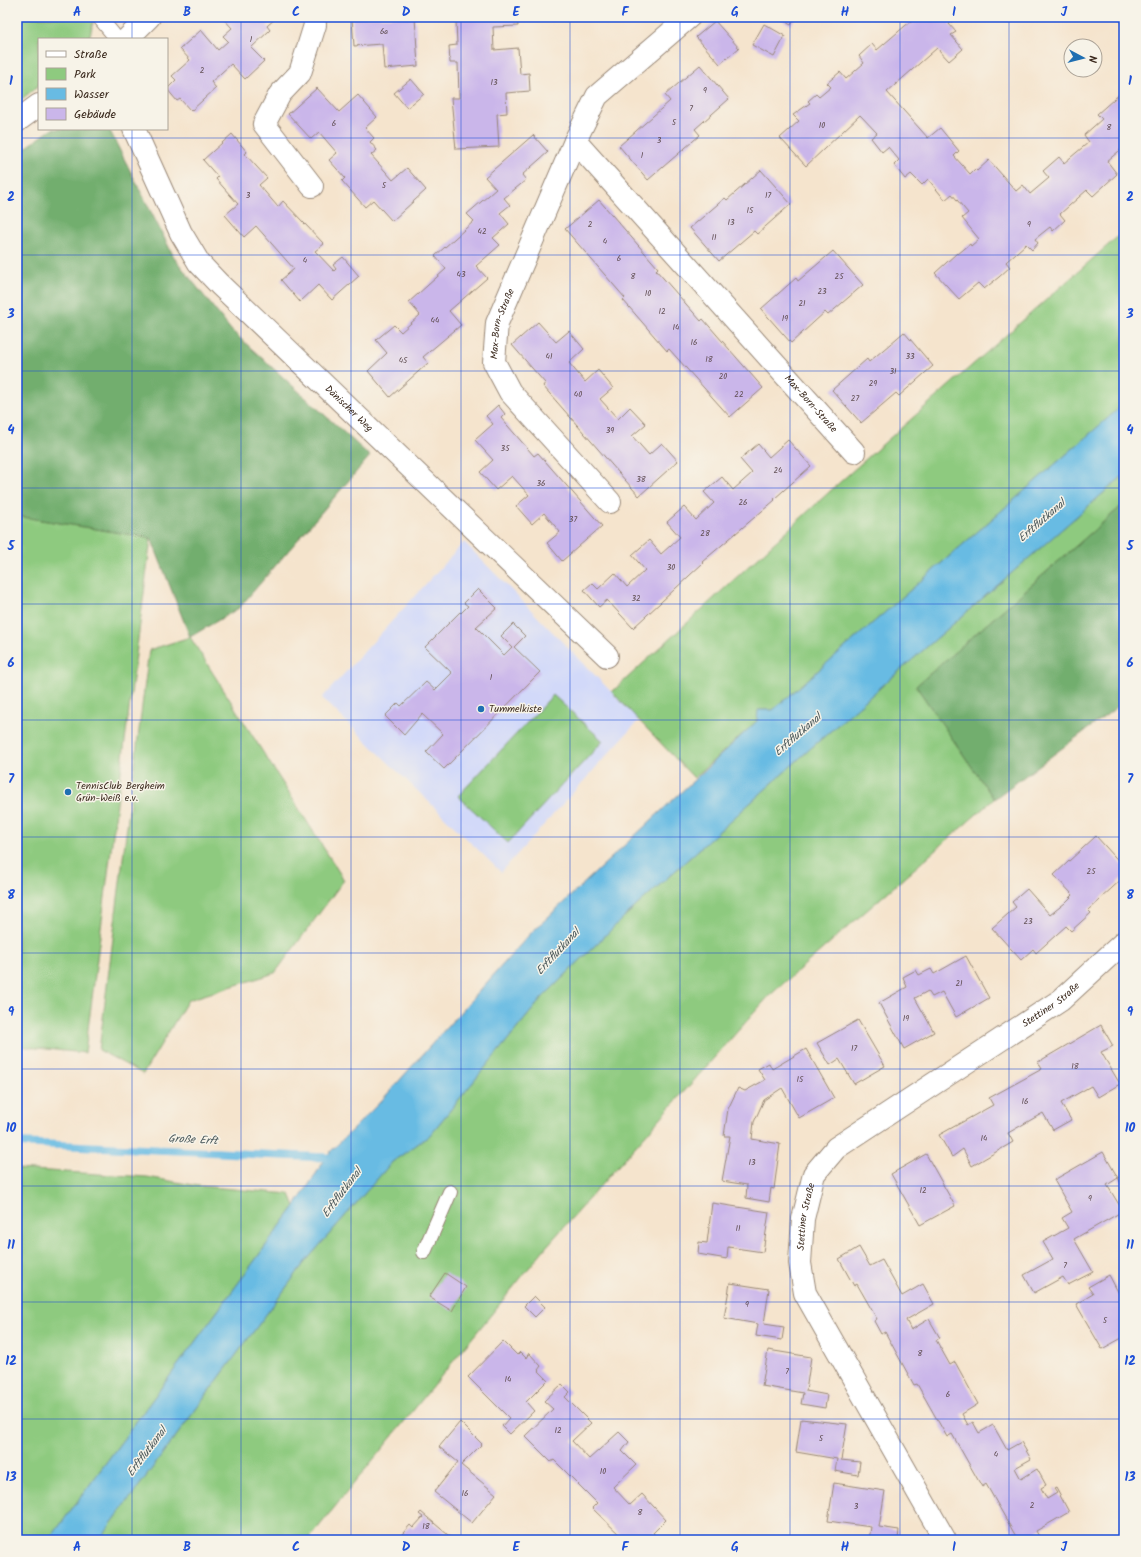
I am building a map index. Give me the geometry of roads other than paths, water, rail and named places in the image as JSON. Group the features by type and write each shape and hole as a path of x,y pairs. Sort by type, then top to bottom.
{"street":[{"path":"128,38 149,17"},
{"path":"312,186 264,124 280,94 300,73 315,25 314,17"},
{"name":"Max-Born-Straße","path":"610,502 510,392 494,362 497,323 575,141 597,96 688,17"},
{"path":"17,121 38,106"},
{"name":"Dänischer Weg","path":"134,130 181,233 199,263 224,289 607,656"},
{"name":"Max-Born-Straße","path":"575,141 854,452"},
{"name":"Stettiner Straße","path":"945,1540 805,1293 800,1263 803,1218 814,1174 836,1148 1061,1000 1124,942"}],"lane":[{"path":"99,17 116,38"},
{"path":"424,1252 450,1192"}],"water":[{"name":"Erftflutkanal","path":"1124,404 1124,475 811,748 623,918 542,998 429,1136 392,1162 305,1262 99,1540 49,1540 295,1206 330,1152 382,1100 530,934 757,721 758,710 773,710"}],"waterway":[{"name":"Große Erft","path":"17,1143 336,1158"}],"place":[{"name":"Tummelkiste","path":"481,709"},
{"name":"TennisClub Bergheim Grün-Weiß e.v.","path":"68,792"}]}
